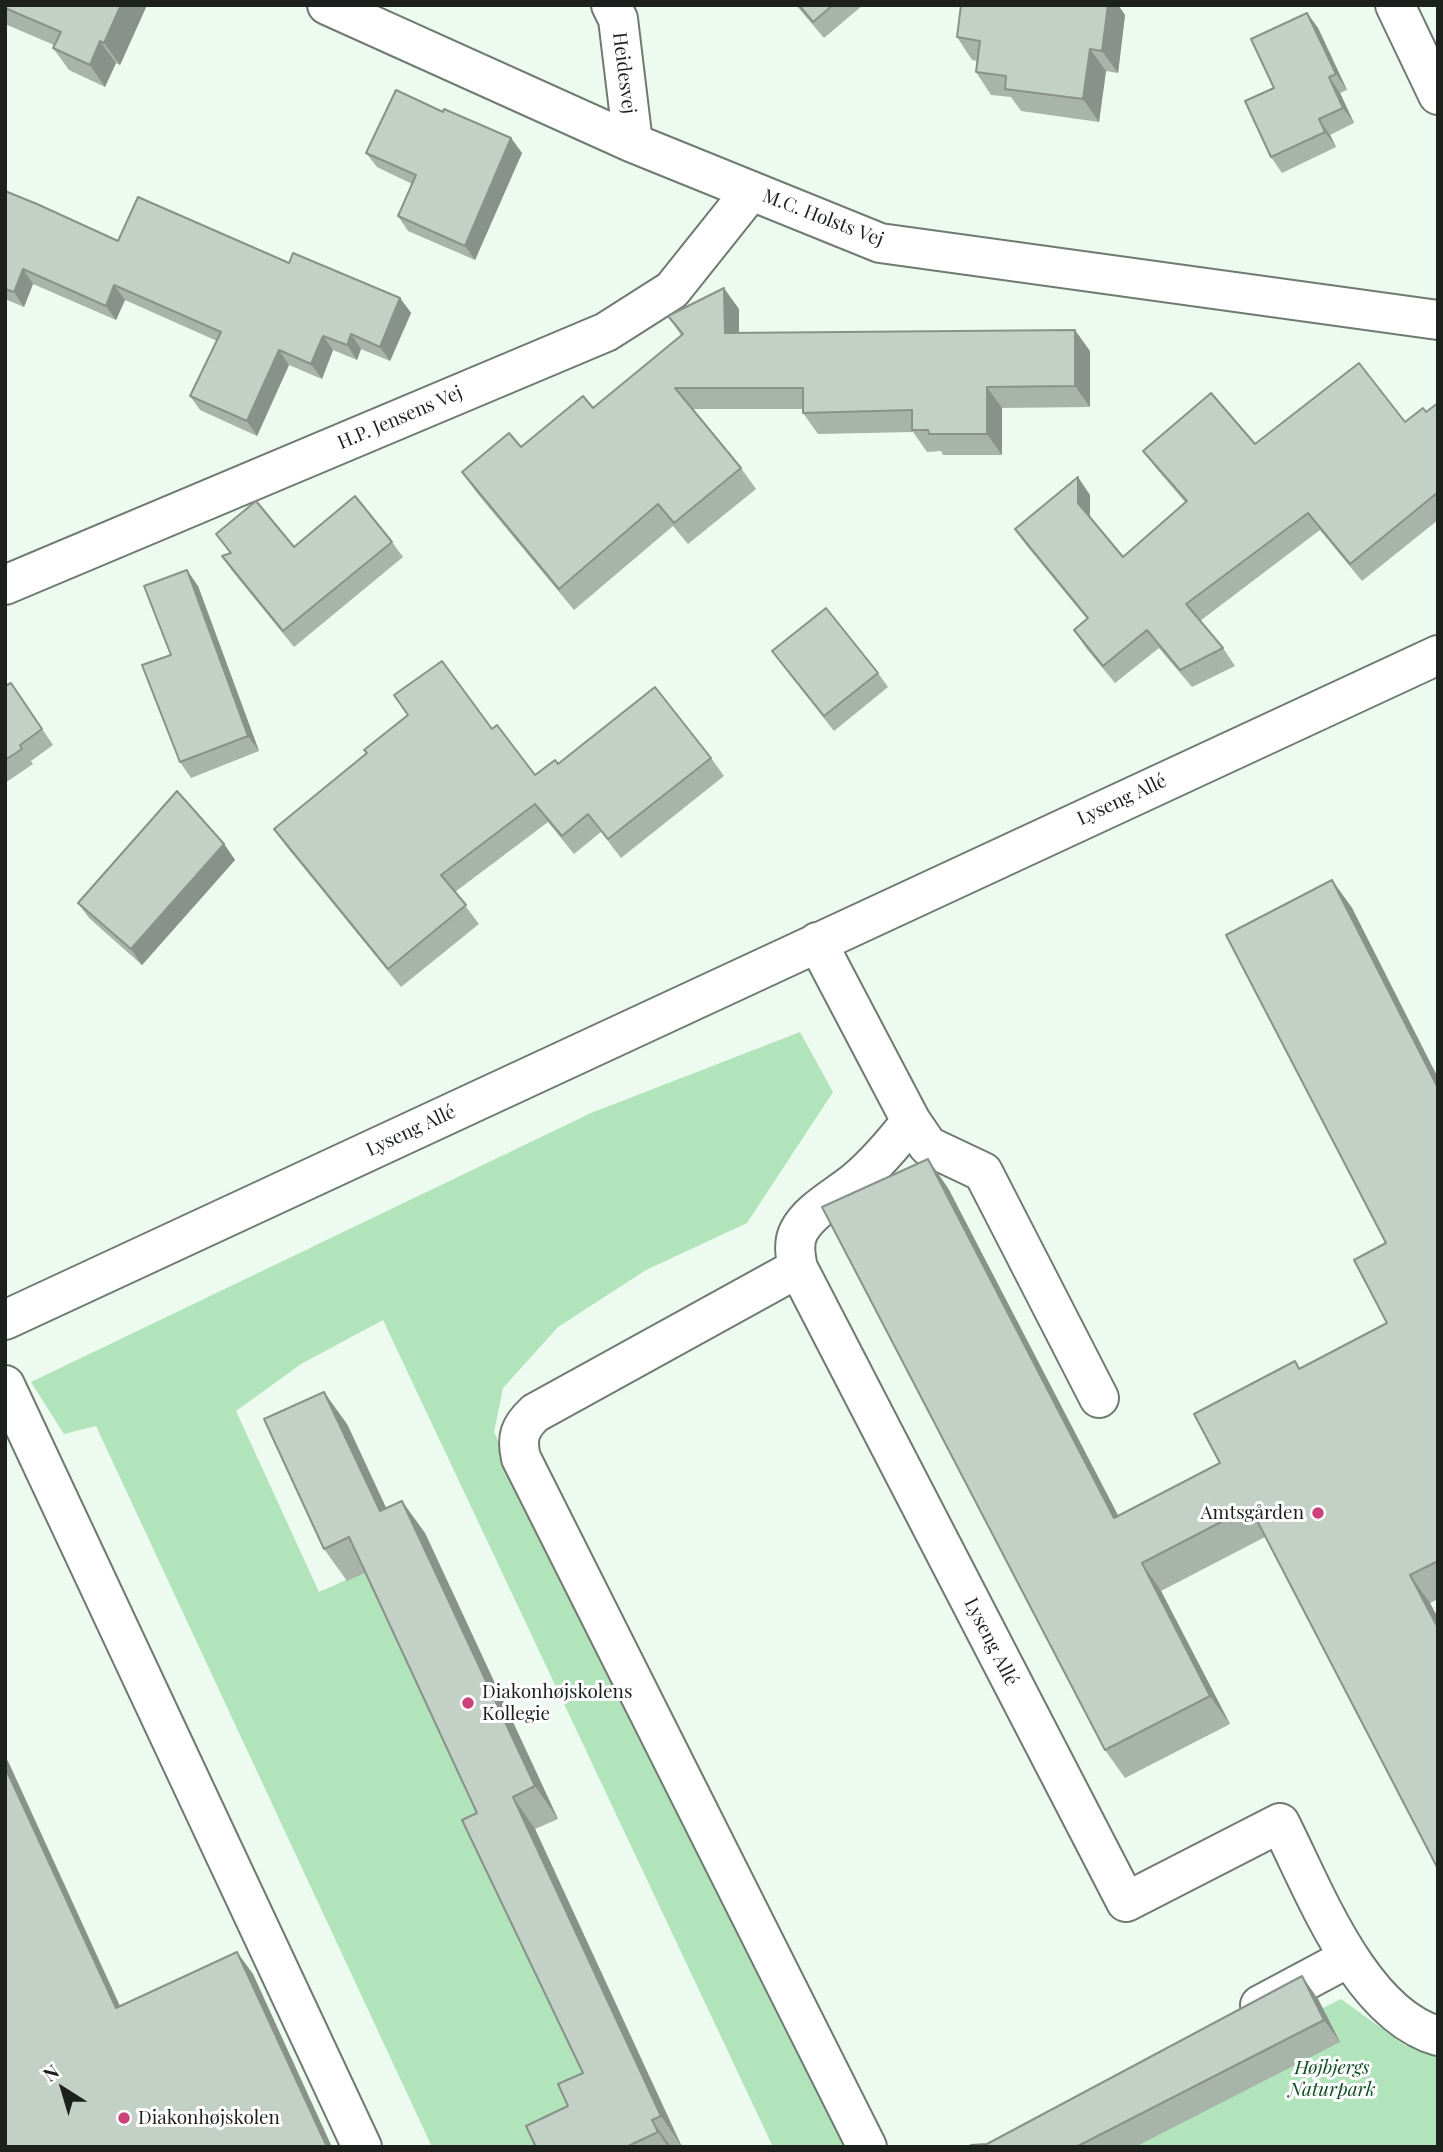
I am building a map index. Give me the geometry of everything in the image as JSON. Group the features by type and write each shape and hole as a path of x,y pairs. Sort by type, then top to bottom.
{"street":[{"name":"M.C. Holsts Vej","path":"327,5 633,143 880,243 1438,320"},
{"name":"Heidesvej","path":"611,5 618,19 633,143"},
{"path":"1395,5 1438,95"},
{"name":"H.P. Jensens Vej","path":"5,585 606,332 672,290 751,191"},
{"name":"Lyseng Allé","path":"5,1320 817,942 1434,665"},
{"path":"817,942 911,1121 929,1146 983,1172 1099,1398"},
{"name":"Lyseng Allé","path":"911,1121 890,1148 857,1180 810,1218 799,1231 794,1250 798,1268 1126,1902 1280,1823 1348,1958"},
{"path":"798,1268 535,1413 518,1434 518,1446 527,1469 867,2147"},
{"path":"5,1385 362,2147"},
{"path":"1226,2023 1348,1958 1383,2000 1406,2022 1438,2036"}],"green space":[{"path":"800,1032 833,1092 747,1223 646,1270 558,1327 503,1388 494,1432 850,2147 773,2147 383,1320 301,1364 236,1411 319,1592 371,1569 606,2106 574,2147 432,2147 96,1426 64,1434 31,1382 591,1113"},
{"name":"Højbjergs Naturpark","path":"1341,1999 1406,2046 1438,2050 1438,2147 1041,2147"}],"building":[{"path":"5,5 121,5 104,43 100,41 90,65 53,48 61,32 5,8"},
{"path":"799,5 833,5 813,22"},
{"path":"961,5 1108,5 1102,51 1090,49 1083,99 1005,89 1006,76 976,72 980,41 957,37"},
{"path":"1307,13 1336,74 1329,77 1343,108 1319,119 1325,132 1271,157 1245,101 1274,88 1251,39"},
{"path":"396,90 443,112 444,109 511,138 465,246 398,216 416,175 366,153"},
{"path":"5,191 118,241 138,197 289,263 293,253 400,298 380,347 351,334 347,345 323,336 311,364 279,350 247,421 190,396 221,332 114,285 106,306 23,269 14,292 5,289"},
{"path":"724,288 725,333 1075,330 1075,386 987,387 987,434 929,434 928,430 912,430 912,410 803,413 803,388 675,388 741,468 674,523 658,504 559,589 462,472 509,433 521,447 583,396 593,408 683,334 668,316"},
{"path":"1359,363 1405,422 1423,408 1426,412 1438,403 1438,495 1437,493 1350,564 1308,513 1186,604 1223,648 1180,670 1147,630 1103,666 1074,630 1088,618 1015,529 1078,477 1078,503 1123,557 1187,501 1143,451 1211,393 1255,444"},
{"path":"355,496 392,542 283,631 222,556 231,553 216,534 256,501 294,547"},
{"path":"187,570 248,736 180,762 142,665 171,655 144,586"},
{"path":"826,608 878,673 824,716 772,651"},
{"path":"442,661 492,729 497,725 535,775 555,760 558,764 655,687 711,758 608,839 588,814 562,836 535,804 441,875 466,905 388,969 274,829 367,753 364,750 408,715 394,695"},
{"path":"11,683 42,729 20,745 22,749 5,760 5,686"},
{"path":"177,791 224,844 131,949 78,903"},
{"name":"Amtsgården","path":"1332,880 1438,1088 1438,1561 1410,1575 1438,1628 1438,1869 1250,1507 1142,1563 1210,1696 1105,1750 822,1207 928,1159 1114,1518 1220,1463 1194,1414 1295,1361 1299,1369 1387,1323 1354,1260 1386,1243 1226,935"},
{"name":"Diakonhøjskolens Kollegie","path":"324,1392 380,1511 402,1501 535,1786 513,1797 661,2116 652,2120 658,2132 626,2147 536,2147 526,2126 568,2106 558,2084 583,2073 462,1820 477,1813 349,1537 324,1549 264,1419"},
{"path":"5,1767 116,2008 237,1952 327,2147 5,2147"},
{"path":"1302,1976 1324,2020 1076,2147 968,2147 987,2144"}],"place":[{"name":"Amtsgården","path":"1318,1513"},
{"name":"Diakonhøjskolens Kollegie","path":"468,1703"},
{"name":"Diakonhøjskolen","path":"124,2118"}]}
